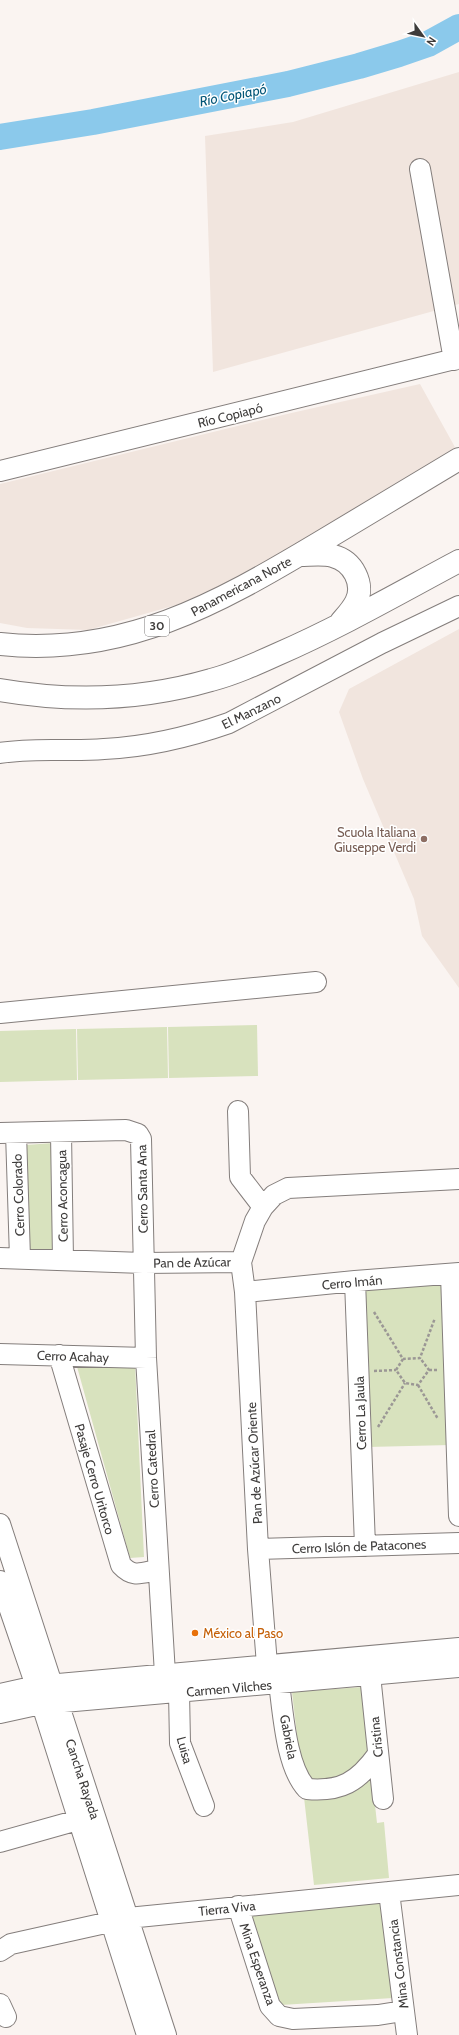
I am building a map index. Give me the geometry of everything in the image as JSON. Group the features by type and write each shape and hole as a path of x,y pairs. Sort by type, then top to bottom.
{"highway":[{"name":"Panamericana Norte","path":"0,644 47,647 76,644 150,628 214,603 300,555 459,459"},
{"path":"300,555 333,556 346,562 355,574 359,588 356,602 351,611 336,627"},
{"path":"0,690 55,697 89,698 171,689 211,680 246,668 336,627 459,561"}],"street":[{"path":"420,169 457,359"},
{"name":"Río Copiapó","path":"0,471 457,359"},
{"name":"El Manzano","path":"0,753 30,750 79,750 128,747 204,732 230,723 382,643 459,606"},
{"path":"0,1013 316,982"},
{"path":"238,1111 240,1177 263,1207"},
{"name":"Cerro Santa Ana","path":"8,1133 61,1133 126,1130 138,1134 142,1139 143,1263"},
{"name":"Cerro Colorado","path":"8,1133 20,1258"},
{"name":"Cerro Aconcagua","path":"61,1133 63,1260"},
{"name":"Pan de Azúcar","path":"0,1258 143,1263 241,1262 255,1221 263,1207 274,1195 288,1188 459,1179"},
{"name":"Pan de Azúcar Oriente","path":"241,1262 245,1292 258,1549 266,1665"},
{"name":"Cerro Catedral","path":"143,1263 146,1358 164,1674"},
{"path":"455,1274 459,1516"},
{"name":"Cerro Imán","path":"245,1292 355,1281 455,1274"},
{"name":"Cerro La Jaula","path":"355,1281 365,1546"},
{"name":"Cerro Acahay","path":"0,1354 146,1358"},
{"name":"Pasaje Cerro Uritorco","path":"59,1355 121,1564 128,1572 135,1574 157,1570"},
{"name":"Cancha Rayada","path":"0,1524 47,1694 78,1820 166,2035"},
{"name":"Cerro Islón de Patacones","path":"258,1549 459,1543"},
{"name":"Cancha Rayada","path":"1,1590 47,1694 119,1919 147,2035"},
{"name":"Carmen Vilches","path":"0,1713 47,1694 164,1674 459,1648"},
{"name":"Carmen Vilches","path":"0,1694 179,1692 459,1667"},
{"name":"Cristina","path":"370,1675 383,1799"},
{"name":"Gabriela","path":"279,1683 291,1758 302,1784 307,1789 322,1790 340,1787 355,1779 369,1766 378,1754"},
{"name":"Luisa","path":"179,1692 180,1743 204,1806"},
{"path":"0,1842 78,1820"},
{"name":"Tierra Viva","path":"0,1951 11,1944 119,1919 459,1885"},
{"name":"Mina Constancia","path":"389,1892 407,2035"},
{"name":"Mina Esperanza","path":"238,1906 270,2006 279,2016 293,2019 378,2015 403,2011"}],"path":[{"path":"371,1307 403,1359"},
{"path":"420,1358 435,1316"},
{"path":"396,1370 405,1383 418,1385 429,1370 420,1358"},
{"path":"403,1359 420,1358"},
{"path":"396,1370 403,1359"},
{"path":"358,1371 396,1370"},
{"path":"377,1428 405,1383"}],"shaded area":[{"path":"459,72 459,304 213,372 205,136 293,122"},
{"path":"420,384 456,449 208,596 88,630 27,628 0,623 0,484 287,414"},
{"name":"Scuola Italiana Giuseppe Verdi","path":"459,629 459,988 422,936 414,899 363,779 339,712 349,689"}],"green space":[{"path":"257,1025 258,1076 169,1078 168,1027"},
{"path":"167,1027 168,1078 78,1080 77,1029"},
{"path":"76,1029 77,1080 0,1082 0,1031"},
{"path":"53,1143 53,1249 26,1249 26,1145"},
{"path":"445,1281 450,1445 368,1447 361,1287"},
{"path":"76,1363 135,1364 144,1557 130,1558"},
{"path":"362,1687 377,1823 384,1822 389,1878 314,1885 292,1692"},
{"path":"383,1898 393,1998 281,2005 248,1909"}],"waterway":[{"name":"Río Copiapó","path":"0,137 93,122 288,84 399,54 428,44 459,27"}],"place":[{"name":"Scuola Italiana Giuseppe Verdi","path":"424,839"},
{"name":"México al Paso","path":"195,1633"}]}
